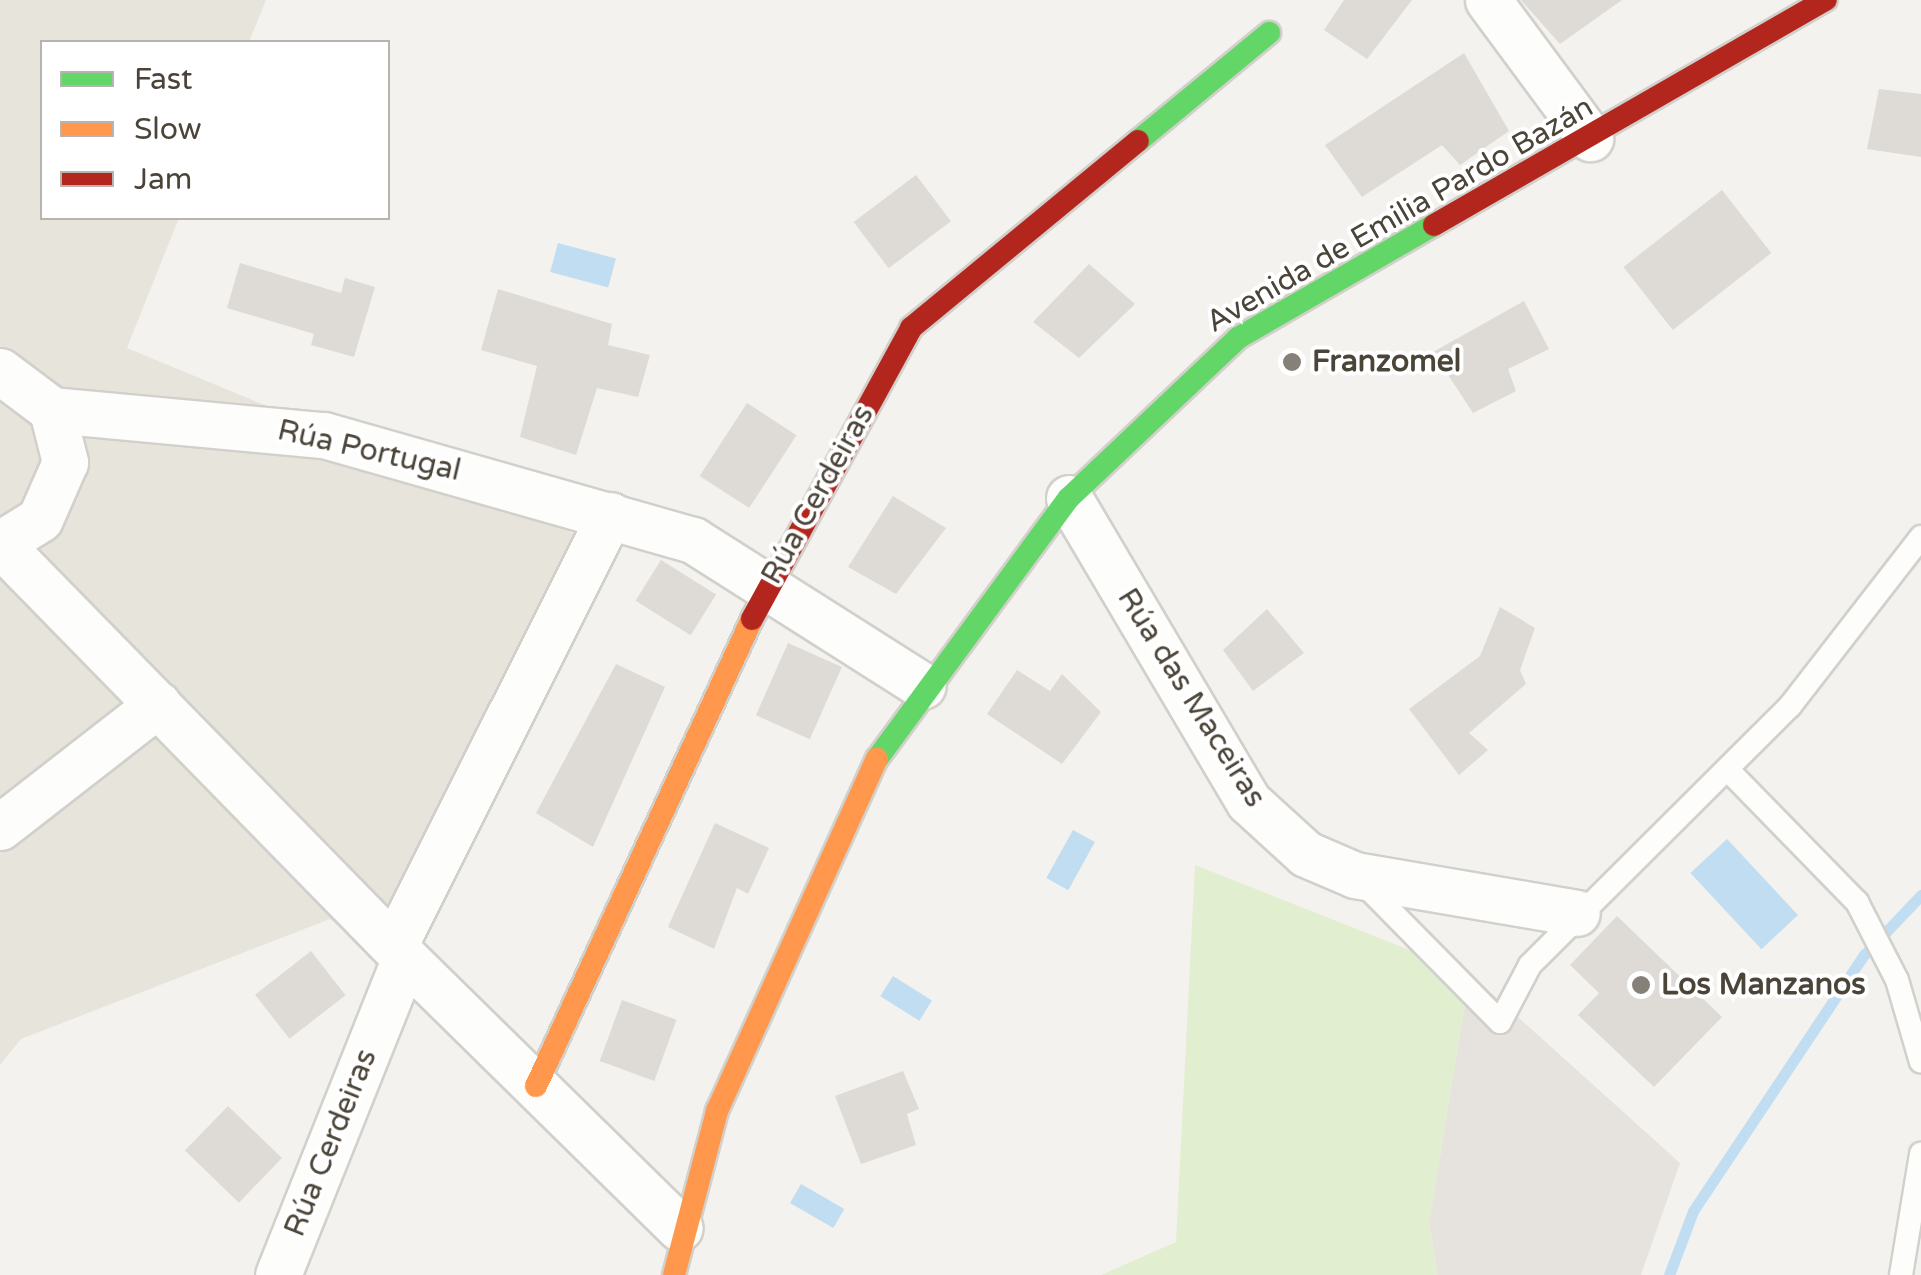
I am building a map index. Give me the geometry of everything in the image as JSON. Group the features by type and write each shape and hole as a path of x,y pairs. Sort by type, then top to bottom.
{"street":[{"path":"1488,0 1590,138"},
{"name":"Avenida de Emilia Pardo Bazán","path":"674,1275 680,1228 717,1111 824,863 922,686 1069,498 1238,338 1826,0"},
{"name":"Rúa Cerdeiras","path":"536,1086 770,581 911,328 1269,33"},
{"path":"0,371 52,410 65,462 40,520 0,544 58,594 158,704 349,892 400,952 680,1228"},
{"name":"Rúa Portugal","path":"52,410 124,422 171,415 324,435 693,540 770,581 922,686"},
{"name":"Rúa Portugal","path":"65,462 124,422"},
{"name":"Rúa das Maceiras","path":"1069,498 1249,802 1306,854 1355,875 1577,913"},
{"path":"400,952 443,852 610,515"},
{"path":"40,520 58,594"},
{"path":"0,827 158,704"},
{"path":"349,892 400,878 443,852"},
{"name":"Rúa Cerdeiras","path":"278,1275 400,952"}],"lane":[{"path":"1355,875 1500,1022 1530,966 1577,913 1728,770 1921,537"},
{"path":"1728,770 1865,918 1883,950 1921,1062"},
{"path":"1901,1275 1921,1154"}],"shaded area":[{"path":"0,0 266,0 250,40 40,40 40,220 178,220 127,348 601,545 402,965 330,919 21,1039 0,1065"},
{"path":"1470,974 1680,1163 1641,1275 1438,1275 1429,1223"}],"green space":[{"path":"1195,865 1470,974 1429,1223 1438,1275 1101,1275 1176,1242"}],"water":[{"path":"558,243 616,259 608,288 550,272"},
{"path":"1073,830 1095,842 1068,890 1046,878"},
{"path":"1727,839 1798,915 1761,949 1690,873"},
{"path":"893,976 932,1000 919,1021 880,996"},
{"path":"801,1184 844,1209 833,1228 790,1203"}],"building":[{"path":"1344,0 1412,0 1367,59 1324,30"},
{"path":"1521,0 1622,0 1560,44"},
{"path":"1464,53 1509,131 1460,165 1442,145 1362,197 1325,145"},
{"path":"1879,89 1921,94 1921,157 1867,149"},
{"path":"916,175 951,221 889,268 854,222"},
{"path":"1722,190 1771,253 1673,330 1623,267"},
{"path":"240,263 341,293 345,278 375,287 354,357 311,345 314,334 227,308"},
{"path":"1089,264 1135,304 1079,358 1033,322"},
{"path":"498,289 612,324 608,345 650,355 638,397 597,388 576,455 520,437 537,366 481,350"},
{"path":"1524,301 1549,349 1508,369 1516,391 1473,413 1433,352"},
{"path":"747,403 796,435 749,508 700,476"},
{"path":"893,496 946,528 896,594 848,567"},
{"path":"661,560 716,594 691,635 636,601"},
{"path":"1500,607 1535,628 1520,670 1526,684 1469,733 1488,750 1459,775 1409,709 1480,656"},
{"path":"1267,609 1304,653 1253,691 1223,650"},
{"path":"788,643 842,667 810,739 756,715"},
{"path":"616,664 665,687 593,847 536,813"},
{"path":"1017,670 1050,691 1062,674 1101,712 1062,764 987,714"},
{"path":"715,823 769,848 748,894 737,888 714,949 668,927"},
{"path":"1617,916 1722,1017 1654,1087 1578,1015 1599,993 1570,965"},
{"path":"311,951 345,995 290,1039 255,995"},
{"path":"622,1000 677,1020 654,1081 600,1061"},
{"path":"903,1071 919,1109 907,1114 916,1145 861,1164 835,1096"},
{"path":"228,1106 282,1158 239,1203 185,1151"}],"waterway":[{"path":"1669,1275 1693,1211 1864,955 1921,895"}],"traffic: fast":[{"path":"1138,141 1269,33"},
{"path":"877,759 1069,498 1238,338 1434,225"}],"traffic: slow":[{"path":"536,1086 752,619"},
{"path":"674,1275 717,1111 877,759"}],"traffic: jam":[{"path":"1434,225 1826,0"},
{"path":"752,619 911,328 1138,141"}],"place":[{"name":"Franzomel","path":"1292,362"},
{"name":"Los Manzanos","path":"1641,985"}]}
